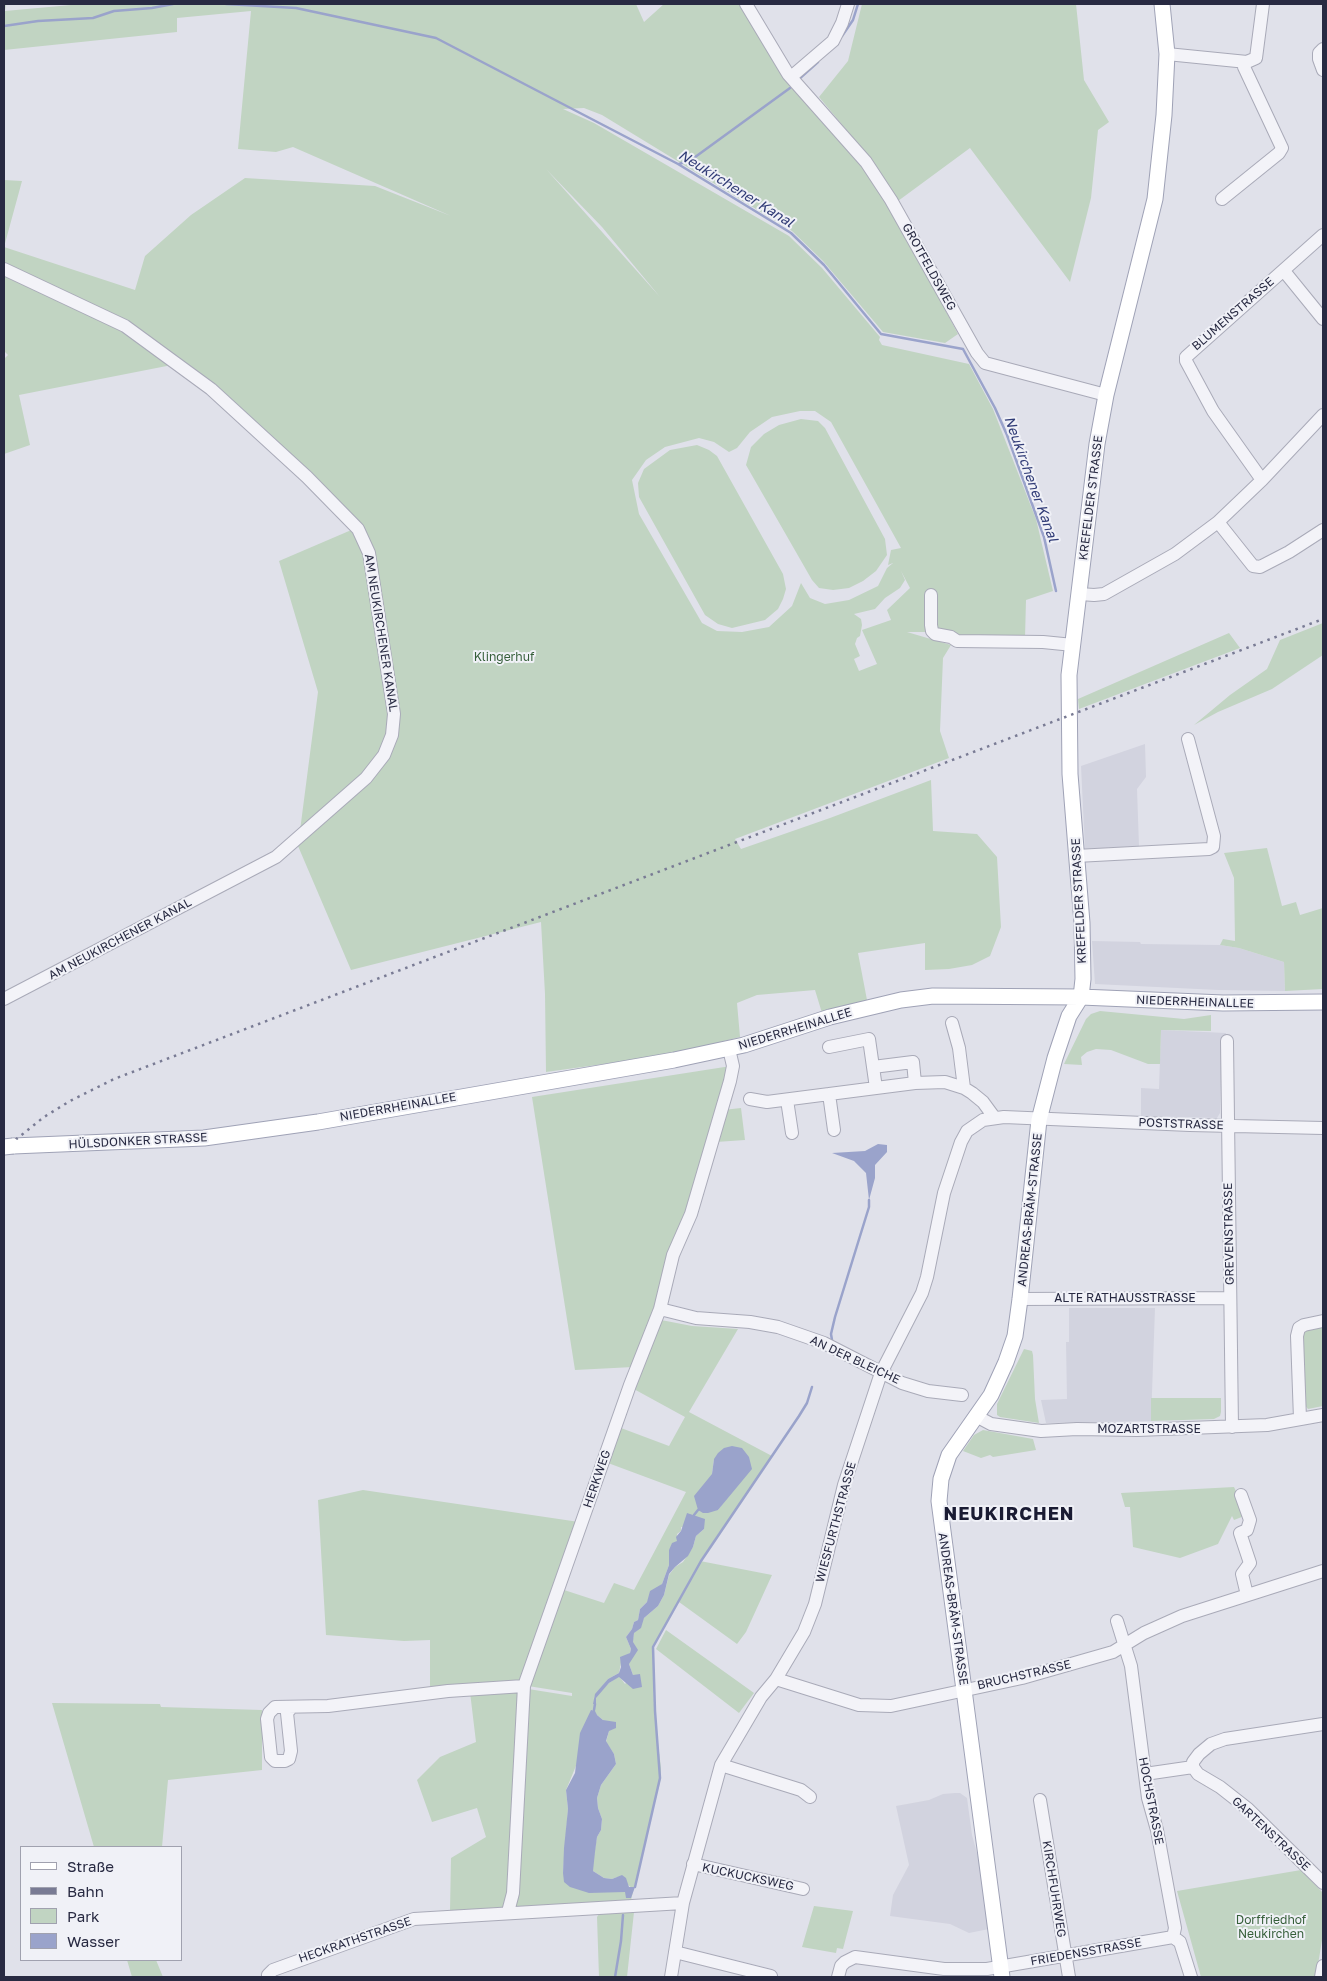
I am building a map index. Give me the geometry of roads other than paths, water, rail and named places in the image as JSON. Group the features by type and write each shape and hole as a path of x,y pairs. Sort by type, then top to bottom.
{"main road":[{"name":"KREFELDER STRASSE","path":"1081,997 1083,979 1082,923 1069,755 1069,674 1080,594 1096,444 1106,395 1155,199 1164,115 1167,54 1162,4"},
{"name":"NIEDERRHEINALLEE","path":"272,1129 730,1049 830,1017 901,1000 933,996 1081,997 1217,1003 1323,1002"},
{"name":"ANDREAS-BRÄM-STRASSE","path":"1000,1972 939,1501 941,1479 949,1455 991,1395 1015,1336 1039,1120 1055,1058 1070,1016 1081,997"},
{"name":"HÜLSDONKER STRASSE","path":"8,1147 204,1138 272,1129"}],"street":[{"name":"GROTFELDSWEG","path":"746,4 791,78 866,162 876,177 891,200 977,354 985,363 1106,395"},
{"path":"791,78 832,41 842,23 848,4"},
{"path":"1167,54 1246,62 1256,58 1263,4"},
{"path":"1321,51 1319,59 1323,70"},
{"path":"1222,199 1279,153 1282,148 1244,67 1246,62"},
{"name":"BLUMENSTRASSE","path":"1262,480 1213,411 1186,361 1186,357 1323,235"},
{"name":"AM NEUKIRCHENER KANAL","path":"4,269 125,326 211,389 314,484 358,529 369,553 394,714 392,735 384,755 366,778 276,857 4,999"},
{"path":"1284,271 1323,319"},
{"path":"1080,594 1104,594 1175,554 1218,522 1262,480 1323,415"},
{"path":"1218,522 1253,566 1260,567 1289,552 1323,530"},
{"path":"931,595 931,625 932,631 935,634 951,637 957,641 1044,642 1073,645"},
{"path":"1076,856 1209,849 1213,847 1214,836 1188,739"},
{"path":"952,1023 959,1048 964,1088"},
{"path":"829,1047 845,1042 869,1039 876,1088"},
{"name":"GREVENSTRASSE","path":"1227,1041 1232,1427"},
{"name":"HERKWEG","path":"524,1686 630,1384 660,1309 673,1255 691,1214 730,1081 733,1066 730,1049"},
{"path":"873,1067 912,1062 916,1083"},
{"path":"750,1098 767,1102 916,1083 945,1082 964,1088 983,1102 994,1117"},
{"path":"829,1094 834,1130"},
{"path":"787,1100 792,1133"},
{"name":"WIESFURTHSTRASSE","path":"671,1977 683,1903 721,1765 761,1697 776,1679 804,1632 815,1604 844,1485 881,1372 922,1293 944,1193 961,1142 974,1125 994,1117 1039,1120"},
{"name":"POSTSTRASSE","path":"1039,1120 1323,1128"},
{"name":"ALTE RATHAUSSTRASSE","path":"1020,1299 1230,1298"},
{"name":"AN DER BLEICHE","path":"660,1309 696,1318 750,1322 778,1328 828,1345 902,1383 928,1391 962,1395"},
{"path":"1300,1419 1297,1336 1300,1328 1304,1325 1323,1321"},
{"name":"MOZARTSTRASSE","path":"976,1416 991,1424 1042,1430 1146,1430 1266,1425 1323,1415"},
{"path":"1241,1495 1250,1520 1247,1530 1240,1533 1250,1563 1242,1574 1247,1595"},
{"name":"BRUCHSTRASSE","path":"776,1679 865,1706 891,1706 1022,1678 1113,1652 1144,1633 1182,1616 1323,1572"},
{"name":"HOCHSTRASSE","path":"1118,1621 1130,1666 1148,1798 1157,1830 1175,1928 1173,1937 1180,1942 1191,1977"},
{"path":"292,1707 328,1706 448,1691 524,1686 513,1893 508,1912"},
{"path":"1145,1774 1193,1767 1193,1762 1199,1754 1211,1744 1225,1739 1323,1724"},
{"path":"721,1765 801,1790 810,1797"},
{"name":"GARTENSTRASSE","path":"1193,1767 1198,1774 1220,1787 1248,1809 1323,1884"},
{"name":"KIRCHFUHRWEG","path":"1040,1800 1069,1977"},
{"name":"KUCKUCKSWEG","path":"693,1864 803,1889"},
{"name":"HECKRATHSTRASSE","path":"269,1977 268,1975 273,1970 397,1923 414,1919 683,1903"},
{"name":"FRIEDENSSTRASSE","path":"838,1977 841,1966 855,1958 944,1969 987,1969 1000,1972 1065,1956 1173,1937"},
{"path":"674,1952 771,1976"},
{"path":"1321,1977 1323,1966"}],"water":[{"path":"878,1144 887,1145 887,1152 875,1165 875,1178 869,1200 866,1173 854,1161 832,1153 865,1151"},
{"path":"732,1446 742,1448 749,1457 752,1469 718,1510 703,1513 698,1510 694,1496 712,1474 714,1459 718,1453 724,1448"},
{"path":"687,1513 705,1519 704,1529 696,1536 688,1556 669,1574 664,1595 658,1606 644,1618 641,1628 634,1633 633,1642 638,1650 629,1664 633,1675 640,1674 642,1687 633,1689 619,1677 609,1683 596,1698 596,1704 593,1704 595,1694 608,1679 619,1673 621,1667 620,1657 630,1653 631,1649 626,1637 632,1629 634,1622 638,1620 640,1609 647,1602 650,1591 662,1584 669,1565 669,1550 672,1543 677,1541 676,1537 681,1531"},
{"path":"591,1710 595,1711 603,1720 616,1722 616,1728 609,1731 606,1741 614,1754 616,1764 601,1785 597,1798 602,1819 601,1830 597,1837 593,1871 604,1878 612,1879 622,1875 626,1878 629,1887 635,1887 631,1898 626,1898 625,1892 589,1893 570,1887 564,1882 564,1848 568,1809 566,1790 575,1773 580,1733"}],"waterway":[{"name":"Neukirchener Kanal","path":"4,26 38,21 93,18 114,11 173,4"},
{"name":"Neukirchener Kanal","path":"226,4 296,8 436,38 678,164 791,233 824,265 881,334 963,349 995,408 1007,435 1044,537 1056,591"},
{"path":"842,36 853,20 858,4"},
{"path":"799,79 818,62"},
{"path":"679,164 691,160 790,88"},
{"path":"832,1340 831,1334 835,1317 869,1207 869,1200"},
{"path":"635,1887 660,1778 653,1647 701,1561 807,1403 812,1387"},
{"path":"694,1515 698,1510"},
{"path":"594,1710 595,1704"},
{"path":"615,1977 623,1915"}],"railway":[{"path":"4,1149 44,1117 70,1101 114,1079 1323,619"}],"district":[{"name":"NEUKIRCHEN","path":"1009,1514"}],"park label":[{"name":"Klingerhuf","path":"504,657"},
{"name":"Dorffriedhof Neukirchen","path":"1271,1927"}]}
